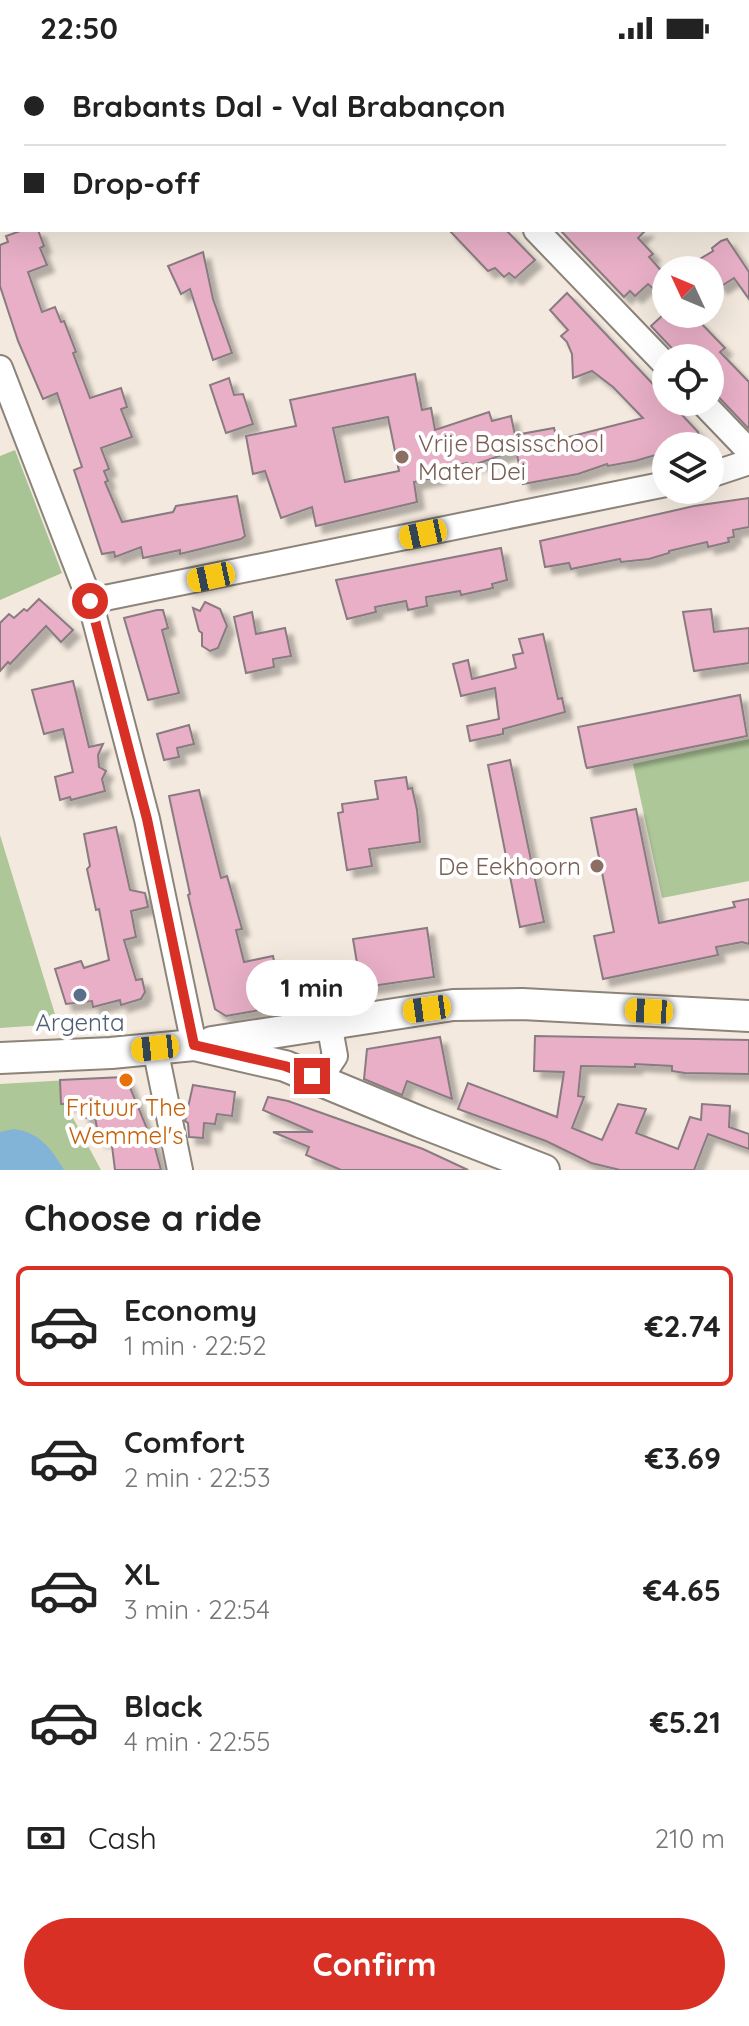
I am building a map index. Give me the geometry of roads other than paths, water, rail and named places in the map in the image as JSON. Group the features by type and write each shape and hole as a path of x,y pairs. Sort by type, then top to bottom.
{"main road":[{"path":"0,1058 194,1045 453,1005 522,1004 749,1016"},
{"path":"194,1045 299,1071 544,1170"}],"street":[{"path":"538,232 652,350"},
{"path":"0,368 90,601 147,819 194,1045"},
{"path":"715,416 749,451"},
{"path":"724,470 749,462"},
{"path":"90,601 652,487"},
{"path":"279,1033 274,1039 274,1050 299,1071 327,1068 335,1056 335,1044 331,1034 319,1025"},
{"path":"155,1048 180,1170"}],"water":[{"path":"14,1129 38,1138 64,1170 0,1170 0,1132"}],"place":[{"name":"Vrije Basisschool Mater Dei","path":"402,457"},
{"name":"De Eekhoorn","path":"597,866"},
{"name":"Argenta","path":"80,995"},
{"name":"Frituur The Wemmel's","path":"126,1080"}]}
